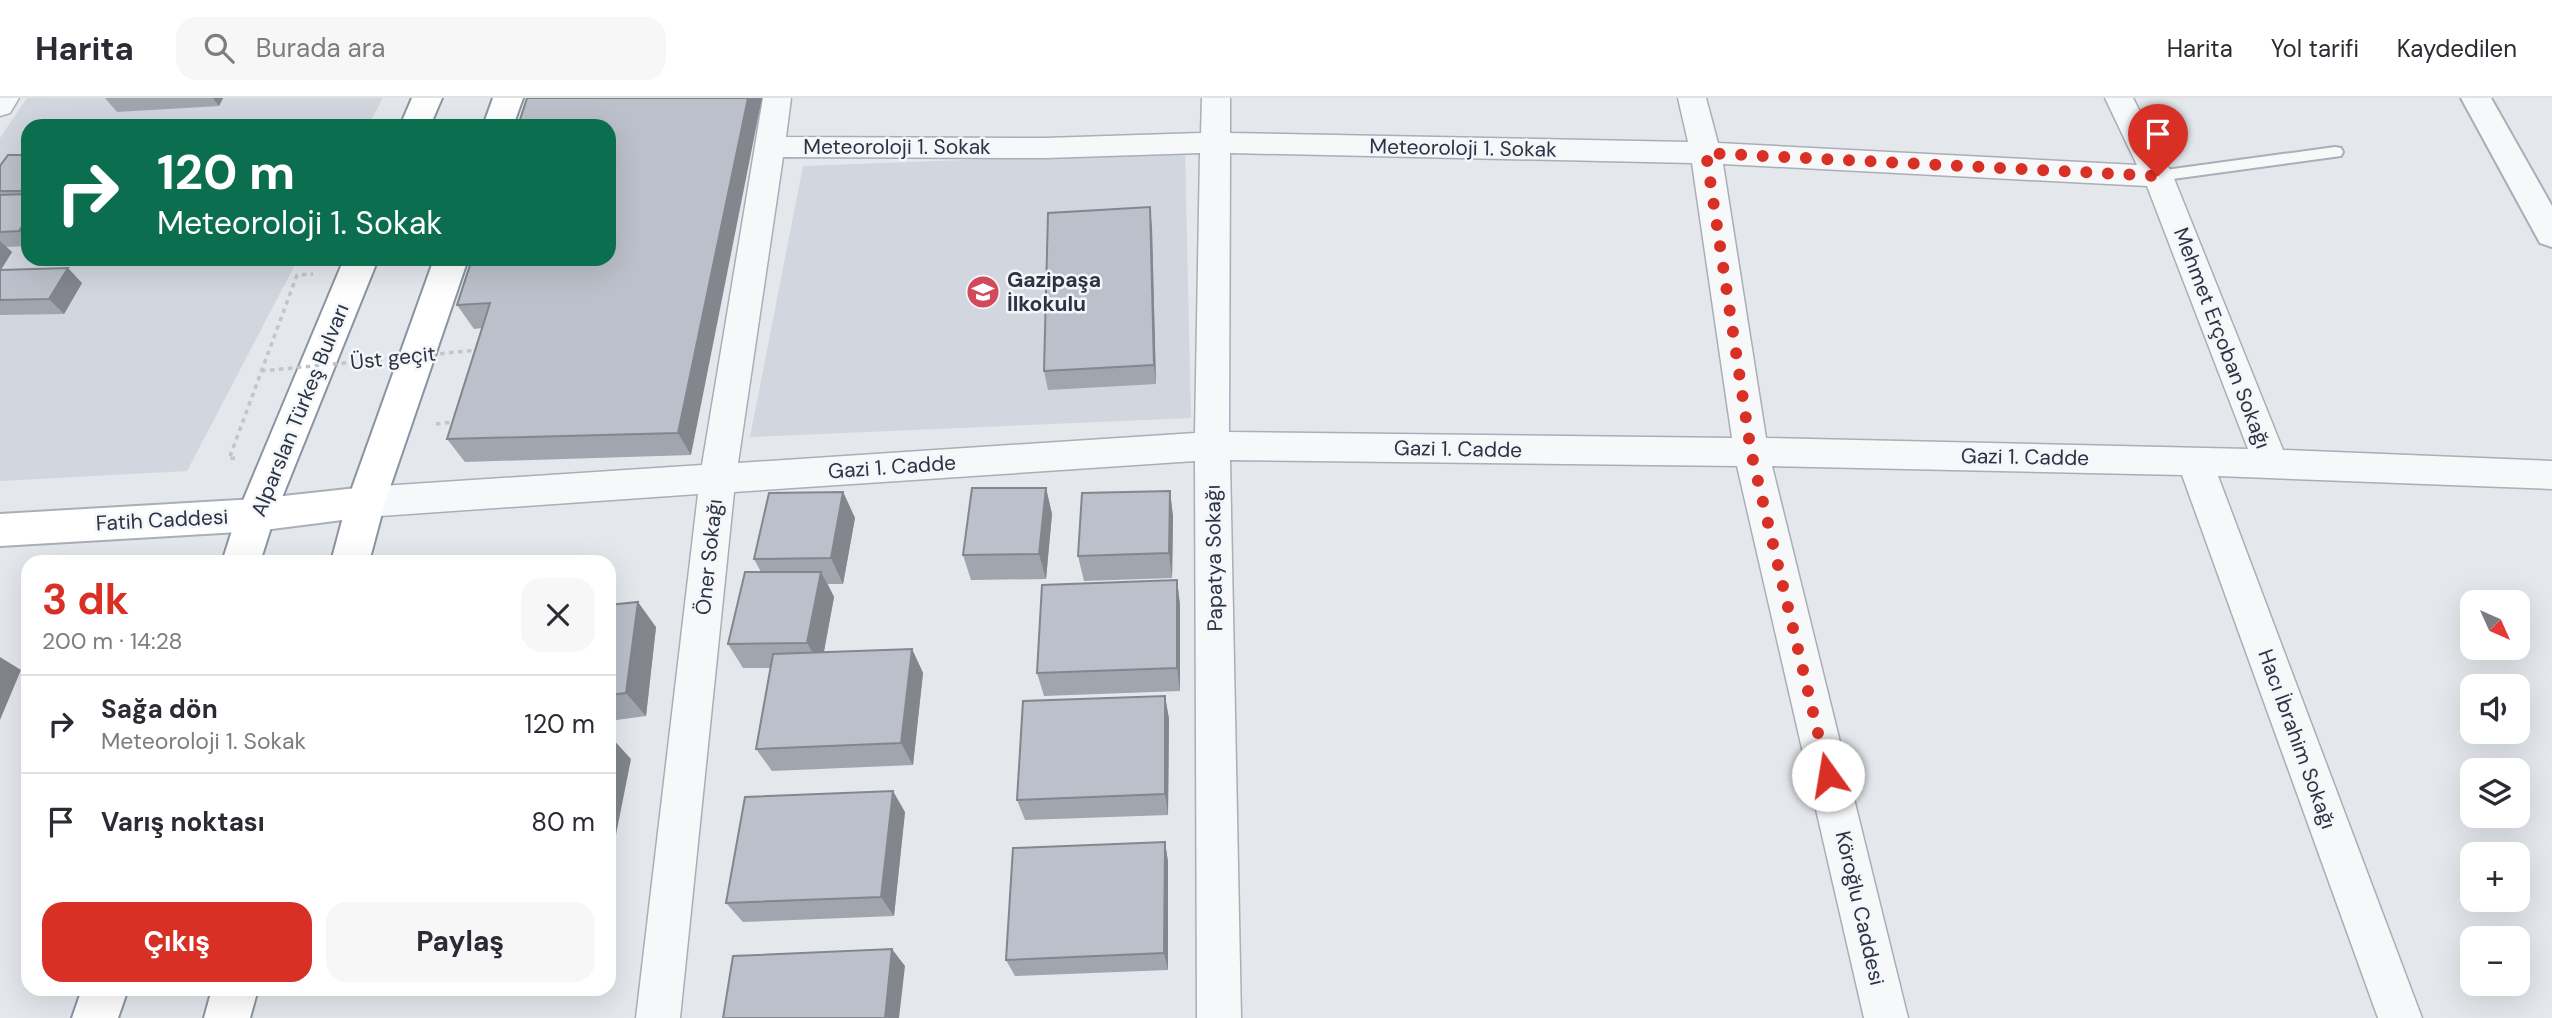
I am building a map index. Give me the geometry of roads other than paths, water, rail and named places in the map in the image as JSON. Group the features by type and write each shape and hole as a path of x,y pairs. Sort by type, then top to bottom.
{"main road":[{"path":"418,119 427,98"},
{"path":"500,119 508,98"},
{"name":"Alparslan Türkeş Bulvarı","path":"243,555 256,515 358,266"},
{"path":"352,555 366,502 449,266"},
{"name":"Fatih Caddesi","path":"0,530 256,515 366,502"},
{"path":"95,1018 103,996"},
{"path":"227,1018 233,996"}],"street":[{"path":"0,106 5,98"},
{"name":"Öner Sokağı","path":"658,1018 718,478 777,98"},
{"name":"Papatya Sokağı","path":"1216,98 1212,446 1219,1018"},
{"name":"Köroğlu Caddesi","path":"1692,98 1706,153 1751,452 1886,1018"},
{"name":"Mehmet Erçoban Sokağı","path":"2119,98 2158,176 2271,464"},
{"path":"2476,98 2552,235"},
{"name":"Meteoroloji 1. Sokak","path":"768,147 1045,148 1215,143 1706,153 2158,176"},
{"name":"Gazi 1. Cadde","path":"366,502 1212,446 1751,452 2194,461 2552,475"},
{"name":"Hacı İbrahim Sokağı","path":"2194,461 2400,1018"}],"lane":[{"path":"2158,176 2335,152"}],"place":[{"name":"Gazipaşa İlkokulu","path":"983,292"}]}
